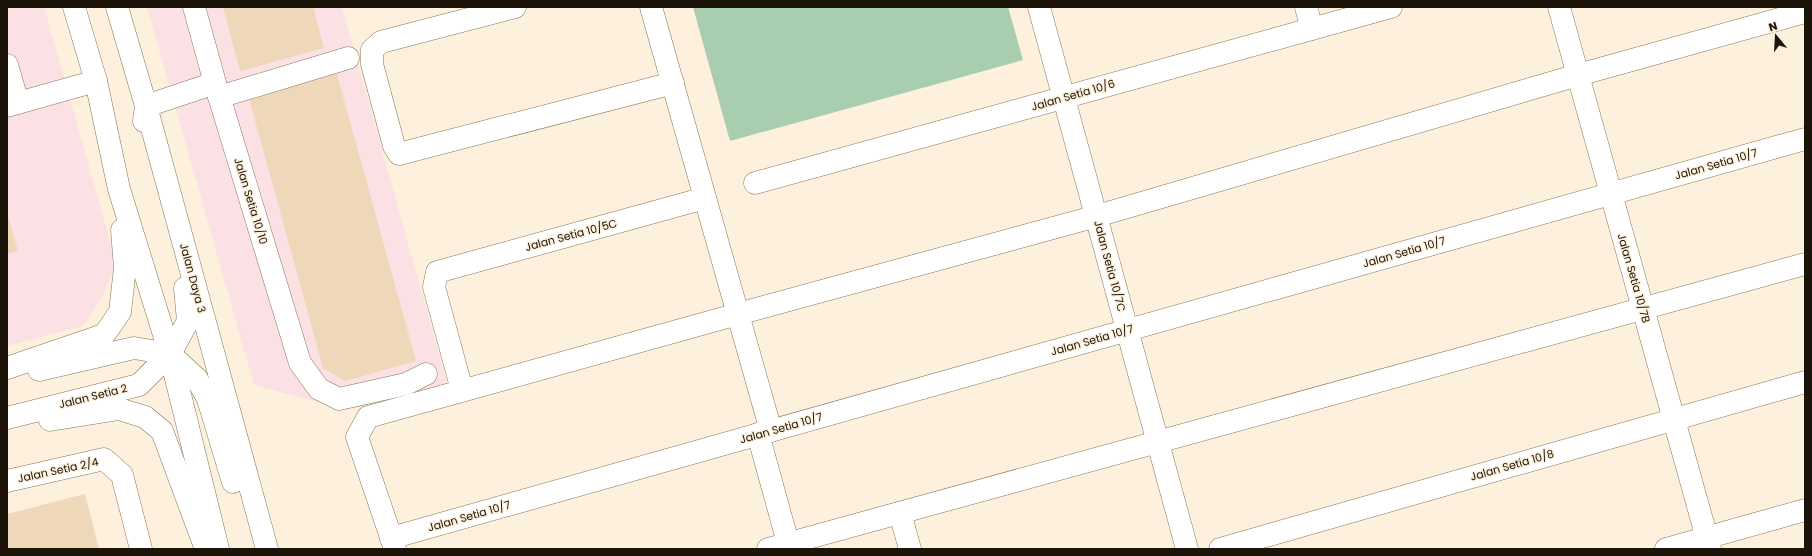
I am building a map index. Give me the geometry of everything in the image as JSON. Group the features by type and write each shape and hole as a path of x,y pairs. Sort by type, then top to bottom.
{"street":[{"path":"74,7 96,81 119,189 170,354 218,549"},
{"name":"Jalan Daya 3","path":"117,7 146,106 267,549"},
{"name":"Jalan Setia 10/10","path":"194,7 217,90 300,363 320,390 339,399 406,384 426,374"},
{"path":"515,7 381,42 372,50 372,64 394,146 399,154 673,83"},
{"path":"651,7 738,314 764,433 778,546 1805,264"},
{"name":"Jalan Setia 10/7C","path":"1039,7 1188,549"},
{"path":"1306,7 1312,29"},
{"name":"Jalan Setia 10/6","path":"755,183 1391,7"},
{"name":"Jalan Setia 10/7B","path":"1560,7 1708,543"},
{"path":"393,544 357,438 368,417 1097,216 1578,75 1805,12"},
{"path":"146,106 348,58"},
{"path":"7,65 12,105 96,81"},
{"name":"Jalan Setia 2","path":"7,418 139,385 170,354 188,321 186,290 142,132 146,106"},
{"name":"Jalan Setia 10/7","path":"393,544 764,433 1805,138"},
{"path":"7,368 104,335 120,312 125,268 119,189"},
{"name":"Jalan Setia 10/5C","path":"462,390 434,287 438,272 705,198"},
{"path":"7,378 134,348 170,354 196,379 208,399 254,549"},
{"name":"Jalan Setia 10/8","path":"1220,549 1805,382"},
{"path":"7,427 119,409 145,417 162,431 206,549"},
{"name":"Jalan Setia 2/4","path":"7,481 104,460 122,475 141,549"},
{"path":"1666,549 1708,543 1805,510"},
{"path":"900,513 910,549"}],"shaded area":[{"path":"7,7 44,7 116,262 103,295 83,326 7,346"},
{"path":"147,7 342,7 447,383 348,410 254,385"}],"green space":[{"path":"693,7 1008,7 1023,60 730,141"}],"building":[{"path":"223,7 313,7 324,48 240,71"},
{"path":"336,71 416,361 345,381 323,368 248,95"},
{"path":"7,213 18,251 7,254"},
{"path":"85,494 99,549 7,549 7,514"}]}
